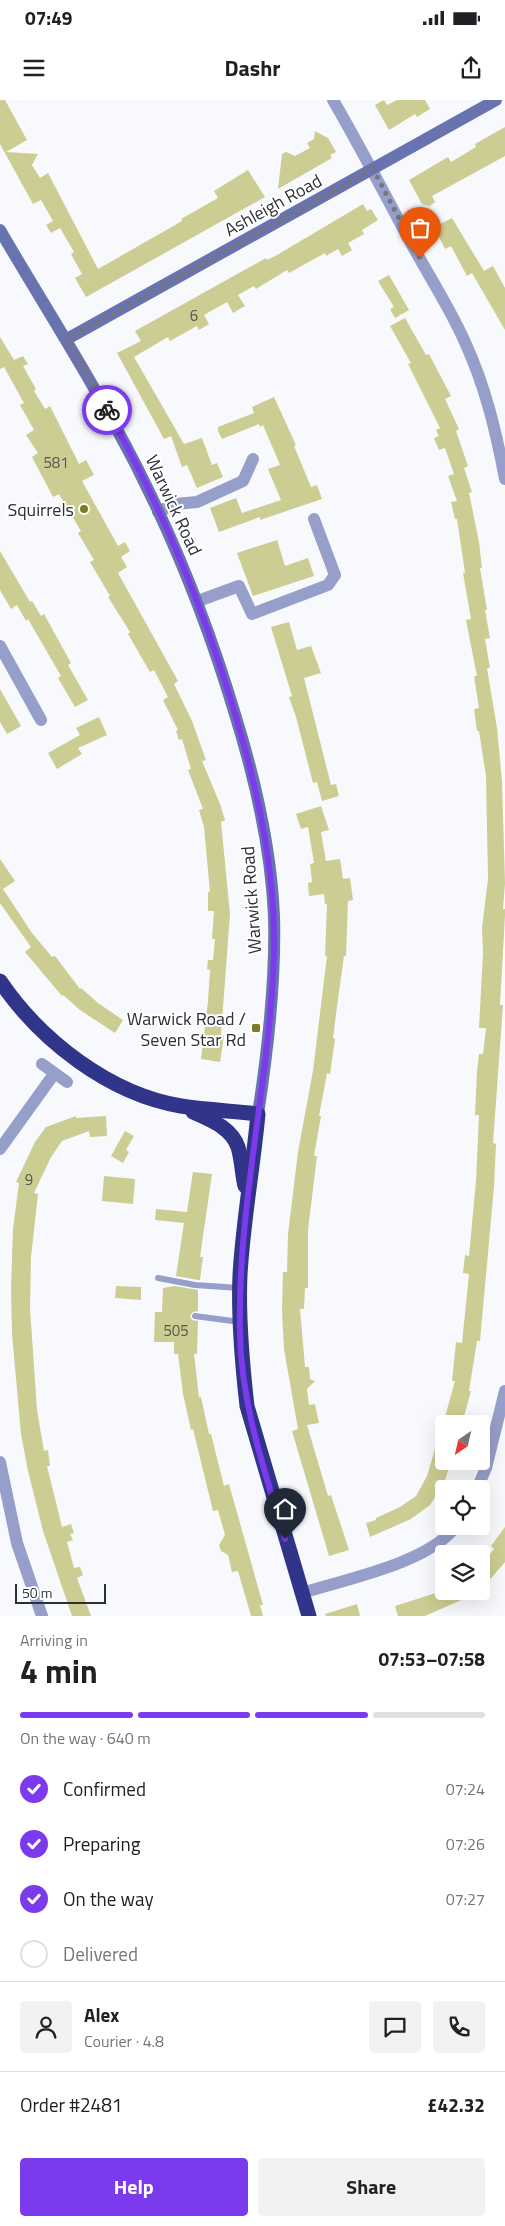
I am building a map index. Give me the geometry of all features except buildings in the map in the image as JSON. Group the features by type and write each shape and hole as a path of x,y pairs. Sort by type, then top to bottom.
{"highway":[{"path":"0,980 33,1023 59,1047 90,1070 150,1098 181,1106 258,1114"},
{"path":"181,1106 214,1121 233,1137 238,1148 242,1177 248,1195"},
{"name":"Warwick Road","path":"258,1114 248,1195 240,1288 240,1322 247,1406 309,1616"}],"main road":[{"name":"Ashleigh Road","path":"67,339 496,100"},
{"name":"Warwick Road","path":"0,230 67,339 115,424 158,512 198,601 248,756 258,797 271,875 274,955 267,1049 258,1114"}],"street":[{"path":"333,100 373,169 464,340 481,382 495,426 505,478"},
{"path":"158,512 176,504 197,502 243,481 253,459"},
{"path":"198,601 239,586 252,614 328,585 335,575 314,520"},
{"path":"0,646 41,720"},
{"path":"42,1064 67,1082"},
{"path":"0,1150 54,1074"},
{"path":"481,1480 486,1468 505,1390"},
{"path":"0,1462 17,1543 42,1616"},
{"path":"302,1593 420,1556 446,1535"}],"lane":[{"path":"158,1278 195,1285 240,1288"},
{"path":"195,1316 240,1322"}],"way so far":[{"path":"107,410 67,339 373,169 420,258"}],"place":[{"name":"Squirrels","path":"84,509"},
{"name":"Warwick Road / Seven Star Rd","path":"256,1028"}],"route":[{"path":"107,410 158,512 198,601 248,756 266,838 274,915 274,955 267,1049 243,1240 240,1276 240,1335 247,1406 285,1539"}]}
